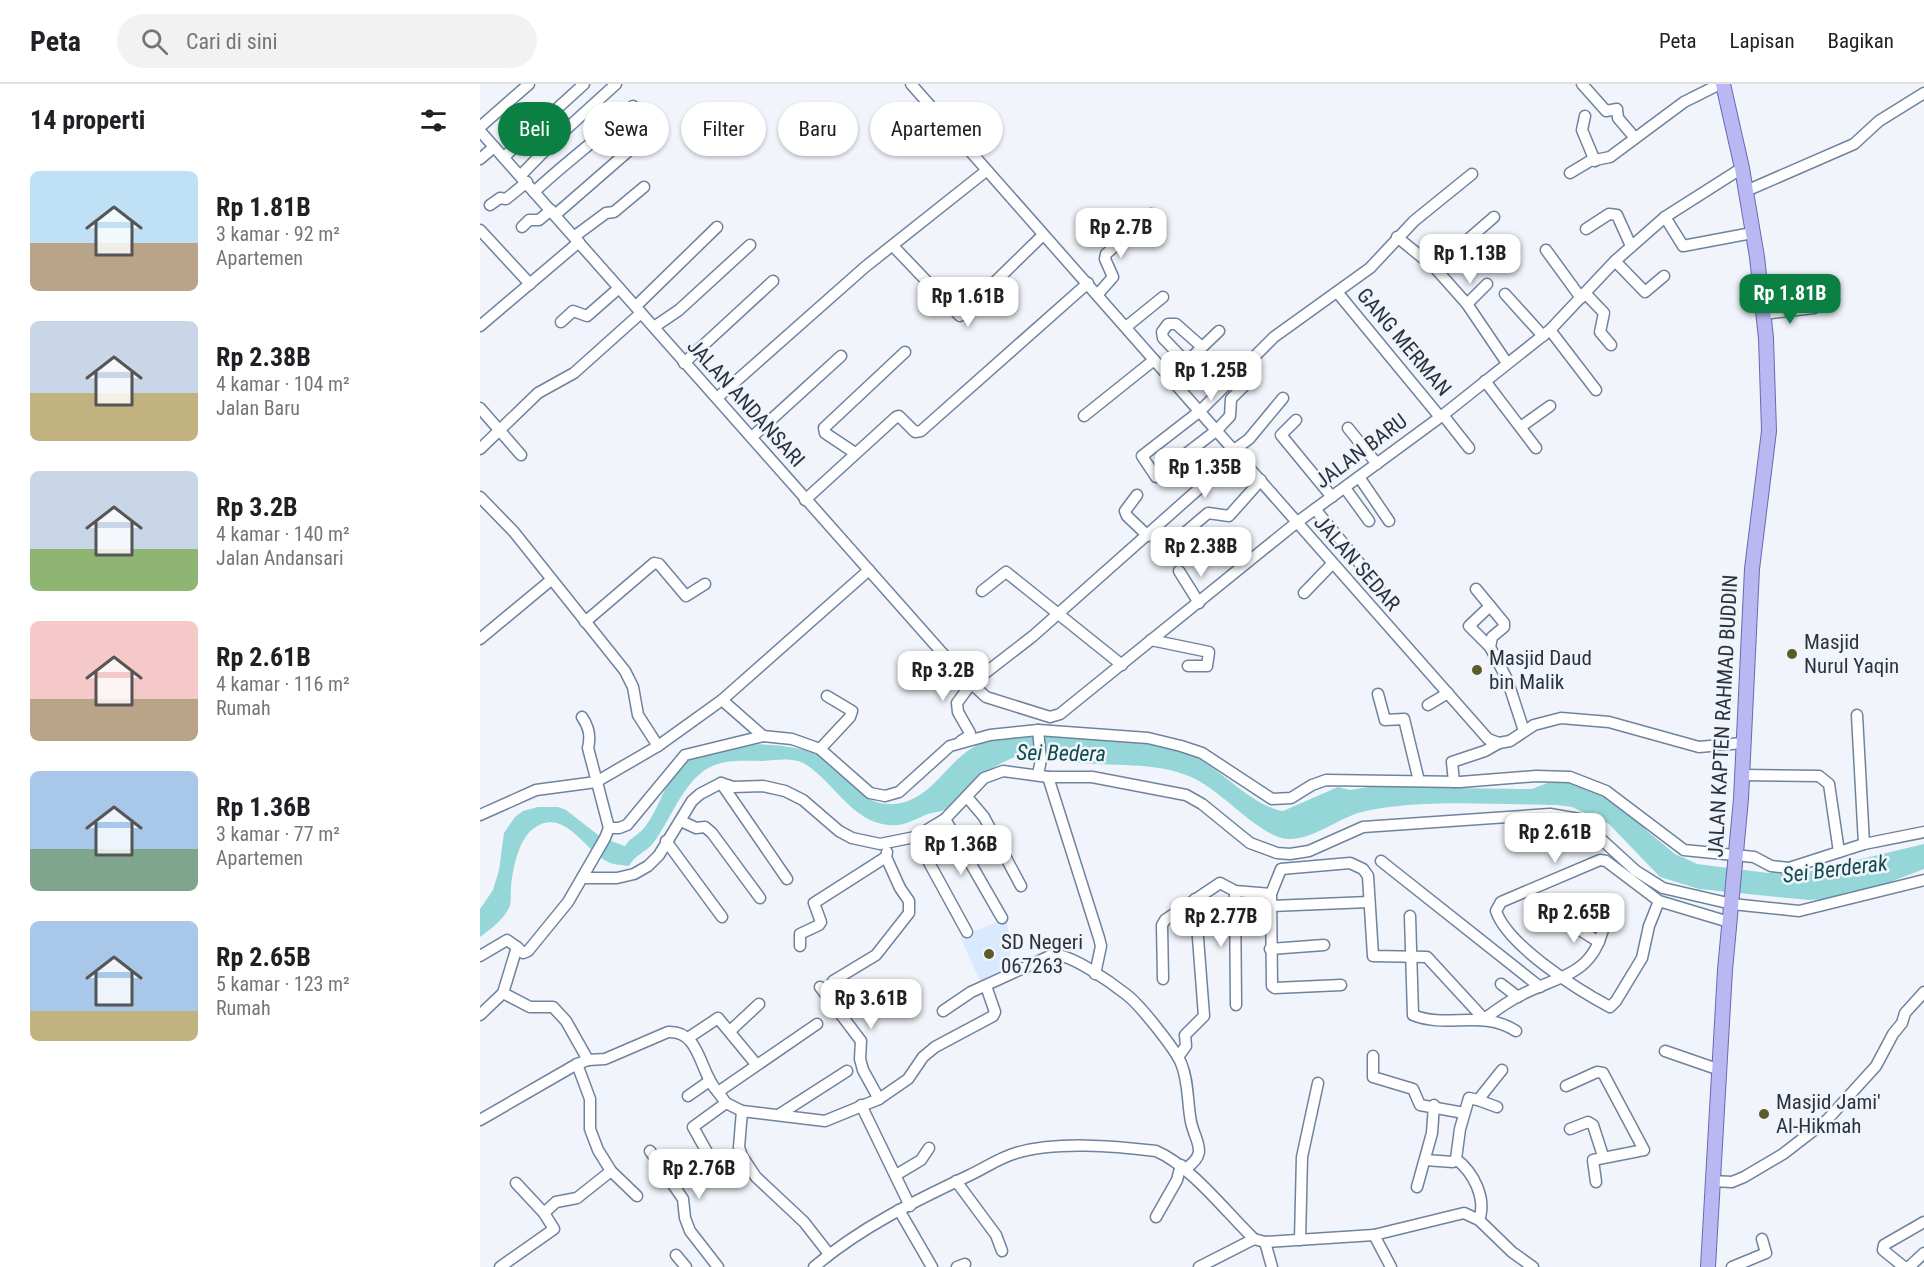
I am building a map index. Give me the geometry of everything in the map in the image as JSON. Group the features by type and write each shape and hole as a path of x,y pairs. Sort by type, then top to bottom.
{"main road":[{"name":"JALAN KAPTEN RAHMAD BUDDIN","path":"1708,1267 1729,922 1742,775 1754,552 1767,459 1770,391 1763,314 1746,191 1722,84"}],"street":[{"path":"480,129 530,84"},
{"path":"504,157 584,84"},
{"path":"490,206 500,198 506,199 562,133 616,84"},
{"name":"JALAN SEDAR","path":"911,84 1043,236 1098,294 1332,564 1495,742"},
{"path":"1582,84 1606,111 1617,110 1618,118 1635,138"},
{"path":"1570,173 1595,161 1610,157 1684,102 1701,91 1722,84"},
{"path":"1746,191 1854,144 1879,121 1921,100"},
{"path":"1585,116 1582,130 1595,161"},
{"name":"JALAN ANDANSARI","path":"480,129 684,363 752,436 805,500 971,684 986,697"},
{"path":"480,159 494,147"},
{"path":"534,192 574,154 583,149"},
{"path":"522,226 529,220 538,220 553,213 621,156"},
{"name":"JALAN BARU","path":"986,697 1050,717 1060,714 1296,523 1442,416 1546,333 1614,262 1665,217 1742,168"},
{"path":"717,398 800,323 986,171"},
{"path":"1245,385 1231,399 1230,416 1217,430 1156,477 1142,456 1200,411 1275,338 1370,268 1397,237 1472,174"},
{"path":"480,326 530,284 606,213 614,212 644,187"},
{"path":"1098,294 1113,276 1105,259 1106,254 1151,214"},
{"path":"1586,229 1609,214 1617,215 1631,246"},
{"path":"1435,268 1494,217"},
{"path":"1665,217 1683,246 1752,233"},
{"path":"480,449 538,393 574,373 717,227"},
{"path":"481,233 530,284"},
{"path":"893,246 960,316 1043,236"},
{"path":"1397,237 1435,268 1467,304 1507,363"},
{"path":"654,327 679,310 750,245"},
{"path":"1546,250 1583,296 1604,313 1600,332 1611,345"},
{"path":"1614,262 1645,292 1664,276"},
{"path":"684,363 772,281"},
{"path":"805,500 896,417 901,418 915,432 921,431 1088,283"},
{"path":"1467,304 1487,284"},
{"path":"561,322 573,311 587,316 619,288"},
{"name":"GANG MERMAN","path":"1337,292 1469,448"},
{"path":"1504,294 1546,333 1596,390"},
{"path":"1126,327 1163,297"},
{"path":"1763,314 1814,308"},
{"path":"1186,362 1163,338 1162,332 1168,324 1176,324 1202,347"},
{"path":"1170,378 1219,331"},
{"path":"855,453 825,433 824,428 905,352"},
{"path":"752,436 841,356"},
{"path":"1084,416 1154,360"},
{"path":"1485,381 1522,426 1536,448"},
{"path":"480,956 507,940 523,953 531,948 554,921 583,878 607,833 627,825 685,755 763,736 792,739 820,749 870,793 885,796 899,792 955,744 969,736 957,707 960,698 971,684 1060,613 1148,536 1249,439 1283,398"},
{"path":"1522,426 1550,406"},
{"path":"480,408 520,455"},
{"path":"1296,420 1281,435 1332,497"},
{"path":"1348,428 1377,464"},
{"path":"1359,477 1389,521"},
{"path":"1168,547 1208,513 1229,516 1261,480"},
{"path":"1345,488 1369,521"},
{"path":"1137,495 1125,511 1148,536"},
{"path":"480,497 514,532 626,671 633,687 638,716 658,746"},
{"path":"1315,509 1378,587"},
{"path":"585,622 654,562 659,564 686,596 705,584"},
{"path":"1304,593 1332,564"},
{"path":"480,815 536,790 596,782 658,746 722,700 869,570"},
{"path":"1179,571 1199,603"},
{"path":"982,591 1006,572 1122,664"},
{"path":"480,639 551,580"},
{"path":"1476,589 1504,625 1492,637 1490,647"},
{"path":"1490,606 1469,626 1490,647 1507,679 1524,730"},
{"path":"1151,640 1209,651 1207,666 1188,666"},
{"path":"1428,705 1448,693"},
{"path":"1378,694 1385,720 1404,719 1419,781"},
{"path":"820,749 850,717 852,711 827,696"},
{"path":"722,700 763,736"},
{"path":"1857,715 1864,844"},
{"path":"582,717 588,725 590,739 588,748 607,833"},
{"path":"1454,782 1452,762 1485,751 1495,742 1510,741 1524,730 1543,721 1561,718 1588,718 1698,747 1742,743"},
{"path":"955,744 990,735 1039,733 1148,738 1202,753 1272,799 1291,798 1312,785 1326,780 1454,782 1570,777 1606,790 1684,850 1735,860 1754,857 1771,866 1788,868 1864,844 1924,832"},
{"path":"1039,733 1043,776 1100,938 1101,946 1095,974"},
{"path":"583,878 603,879 634,874 659,855 666,841 700,794 721,783 733,787 763,786 785,791 803,800 839,831 852,838 865,842 890,843 915,837 945,819 967,797 976,784 992,774 1004,771 1043,776 1092,777 1186,795 1202,804 1250,843 1283,854 1309,851 1363,828 1550,814 1575,817 1649,880 1663,888 1799,911 1924,880"},
{"path":"1742,775 1826,778 1829,784 1839,852"},
{"path":"721,783 787,879"},
{"path":"967,797 984,817 1021,886"},
{"path":"945,819 1002,918"},
{"path":"681,820 696,828 705,827 760,898"},
{"path":"915,837 967,932"},
{"path":"666,841 722,917"},
{"path":"832,981 876,955 909,913 909,901 900,888 886,857 890,843"},
{"path":"800,946 800,934 819,925 821,921 814,903 886,857"},
{"path":"1659,902 1649,926 1642,958 1612,1006 1562,979 1526,950 1506,928 1496,911 1500,902 1600,860 1606,861 1659,902 1729,922"},
{"path":"1381,861 1540,987"},
{"path":"1341,985 1275,988 1270,983 1271,894 1281,869 1350,863 1363,869 1368,876 1373,956 1427,957 1484,1019"},
{"path":"1163,979 1163,922 1220,883 1235,891 1271,894"},
{"path":"1235,891 1236,1005"},
{"path":"1178,1057 1186,1046 1185,1035 1204,1016 1195,899"},
{"path":"1271,906 1370,902"},
{"path":"1410,916 1413,1015 1446,1019 1484,1019 1502,1023 1516,1031"},
{"path":"1484,1019 1518,997 1562,979 1581,968 1599,942 1606,916"},
{"path":"1565,921 1599,942"},
{"path":"1270,949 1324,945"},
{"path":"480,1015 503,993 517,947"},
{"path":"943,1011 952,1002 1056,955 1070,958 1128,996 1178,1057 1185,1075 1191,1120 1200,1151 1196,1162 1183,1167 1156,1217"},
{"path":"1501,984 1518,997"},
{"path":"480,1120 577,1064 588,1060 605,1059 668,1032 678,1032 688,1038 699,1056 708,1082 726,1103 742,1110 820,1121 879,1099 908,1079 923,1057 935,1047 993,1016 995,1012 986,986"},
{"path":"820,987 861,1041 862,1070 879,1099"},
{"path":"1712,1181 1732,1182 1744,1177 1783,1154 1827,1120 1876,1066 1893,1034 1902,1023 1905,1013 1924,992"},
{"path":"503,993 530,1007 553,1007 566,1021 588,1060"},
{"path":"730,1031 759,1004"},
{"path":"688,1038 718,1018 756,1064"},
{"path":"718,1092 817,1024"},
{"path":"1665,1051 1720,1070"},
{"path":"1373,1056 1373,1077 1413,1089 1420,1105 1434,1105 1464,1113"},
{"path":"577,1064 590,1099 590,1129 610,1171 637,1196"},
{"path":"1478,1100 1502,1070"},
{"path":"780,1114 847,1071"},
{"path":"1566,1086 1597,1072 1603,1073 1644,1150 1603,1156 1592,1163 1596,1182"},
{"path":"688,1096 708,1082"},
{"path":"1300,1240 1302,1157 1318,1083"},
{"path":"1425,1160 1453,1162 1469,1098 1497,1107"},
{"path":"726,1103 693,1127 720,1175 743,1158"},
{"path":"861,1105 910,1206"},
{"path":"1417,1187 1431,1133 1434,1105"},
{"path":"742,1110 739,1148 743,1158 756,1177 804,1222 829,1254"},
{"path":"1570,1129 1588,1122 1593,1125 1603,1156"},
{"path":"814,1267 866,1228 956,1180 1016,1153 1099,1146 1156,1151 1183,1167 1260,1240 1272,1267"},
{"path":"896,1175 921,1160 929,1148"},
{"path":"650,1151 683,1199 685,1218 690,1231 718,1267"},
{"path":"1455,1159 1471,1175 1478,1189 1483,1209 1479,1220"},
{"path":"544,1213 556,1203 577,1198 610,1171"},
{"path":"956,1180 996,1234 1002,1251"},
{"path":"500,1267 554,1229 544,1213 516,1183"},
{"path":"899,1210 932,1267"},
{"path":"1199,1267 1260,1240 1374,1235 1464,1213 1479,1220 1515,1255 1530,1264"},
{"path":"1924,1222 1884,1245 1883,1250 1906,1267 1924,1253"},
{"path":"1374,1235 1391,1267"},
{"path":"1732,1267 1766,1253 1762,1239"},
{"path":"676,1255 686,1267"}],"shaded area":[{"name":"SD Negeri 067263","path":"1007,918 1012,971 982,985 960,937"}],"water":[{"name":"Sei Berderak","path":"1053,736 1144,742 1179,750 1205,762 1260,802 1283,811 1338,787 1350,790 1381,785 1438,783 1450,788 1532,789 1552,781 1572,783 1616,798 1647,831 1675,854 1697,864 1768,873 1811,871 1924,844 1924,869 1872,889 1848,892 1827,899 1808,900 1699,889 1660,877 1609,824 1572,807 1557,805 1433,804 1384,808 1353,815 1307,836 1288,839 1265,830 1203,783 1177,772 1147,767 1071,762 1046,753 1027,754 1007,760 981,776 946,809 904,824 888,825 875,822 853,809 805,764 795,760 736,761 721,763 698,775 681,796 654,842 629,866 606,861 563,826 544,823 533,829 523,841 517,857 509,908 500,920 480,937 480,909 493,890 499,870 504,833 515,817 523,811 538,807 558,807 566,810 602,838 625,846 644,828 676,771 692,757 706,751 722,747 761,744 799,749 828,761 864,796 873,801 893,804 906,802 928,789 966,752 977,745 995,739"}],"place":[{"name":"Masjid Nurul Yaqin","path":"1792,654"},
{"name":"Masjid Daud bin Malik","path":"1477,670"},
{"name":"SD Negeri 067263","path":"989,954"},
{"name":"Masjid Jami' Al-Hikmah","path":"1764,1114"}],"water label":[{"name":"Sei Bedera","path":"1061,753"}]}
